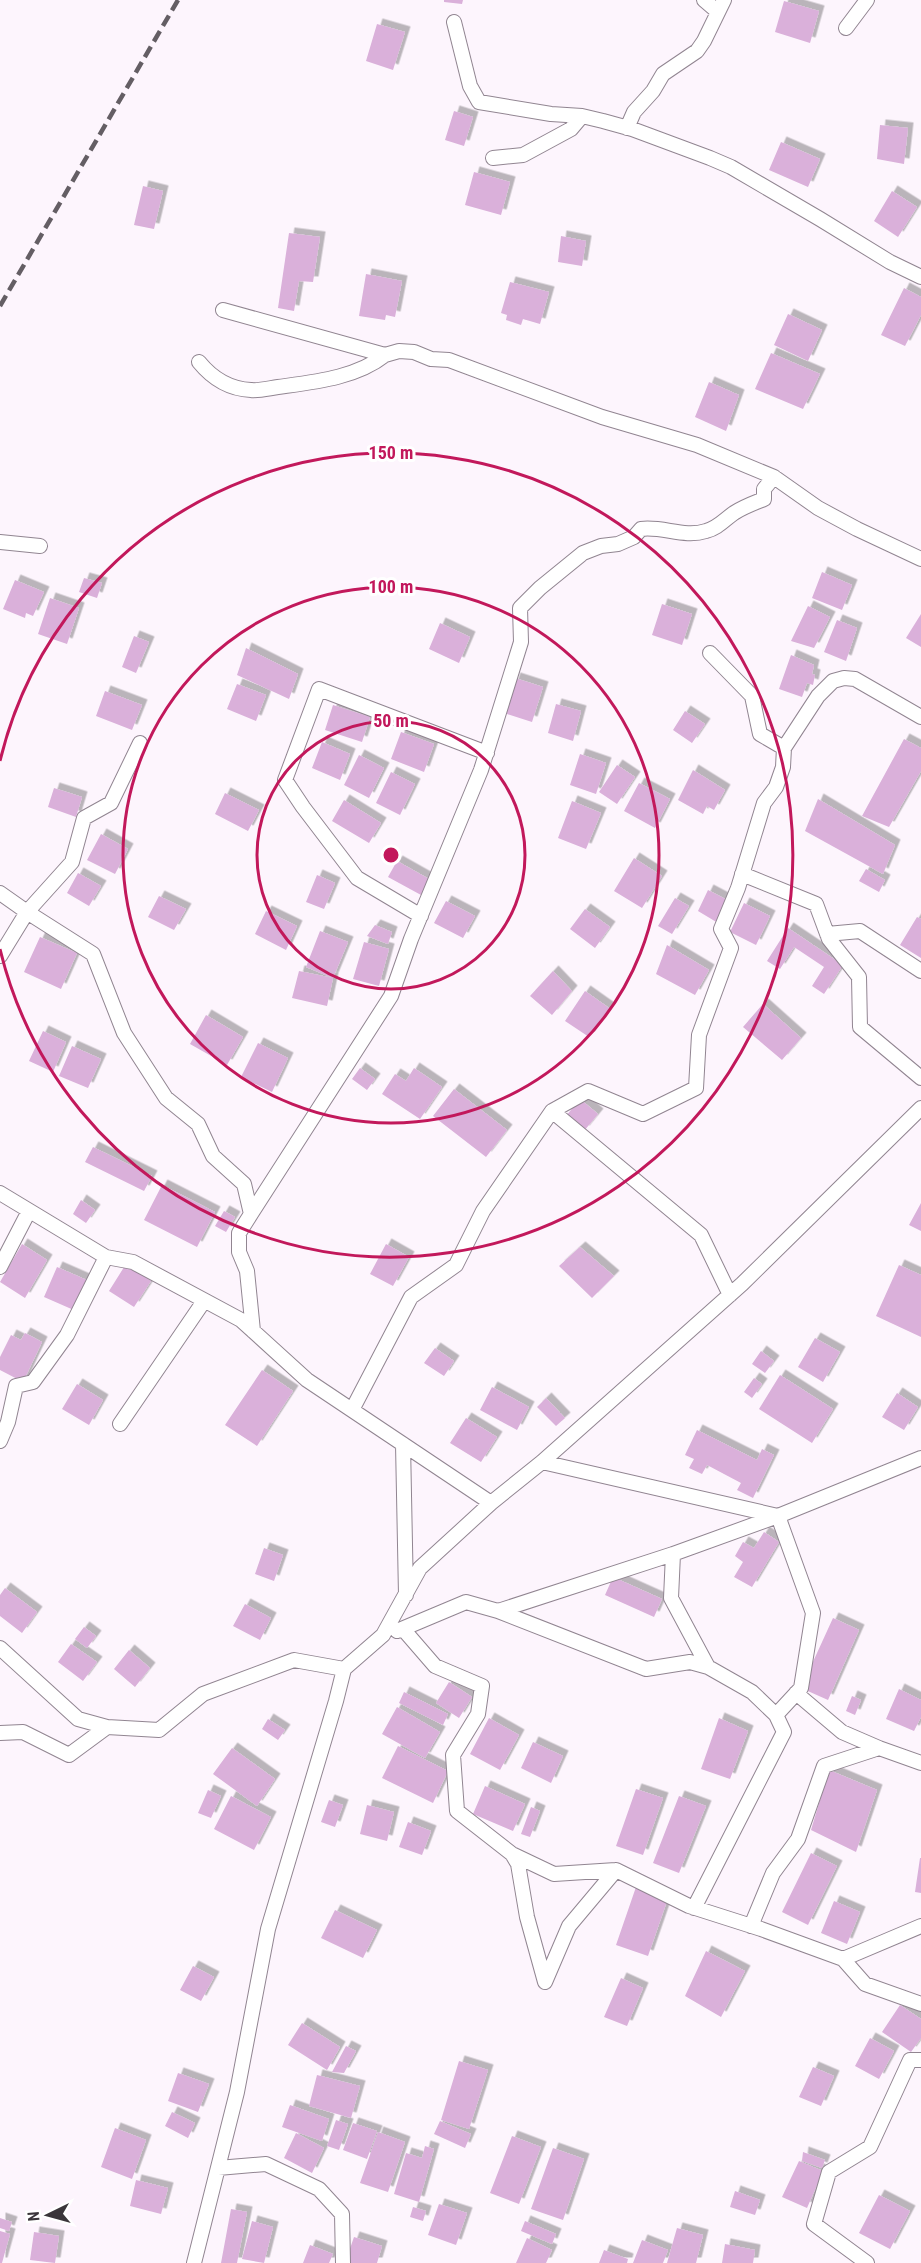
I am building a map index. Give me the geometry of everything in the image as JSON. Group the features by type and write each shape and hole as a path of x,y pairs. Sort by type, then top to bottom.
{"street":[{"path":"627,128 634,112 653,91 663,74 697,51 704,41 721,6 704,0"},
{"path":"846,28 867,0"},
{"path":"454,22 470,86 479,102 551,114 582,116 689,149 731,167 890,262 921,277"},
{"path":"493,158 523,155 571,129 582,116"},
{"path":"224,310 385,355"},
{"path":"199,362 217,381 251,390 303,384 343,375 373,365 385,355 399,351 414,352 431,359 449,360 471,366 602,417 697,445 774,477 818,508 857,530 921,559"},
{"path":"253,1331 247,1271 238,1252 239,1233 391,996 487,753 521,642 520,608 540,588 583,553 634,537 641,529 661,528 685,534 705,532 720,526 733,514 764,499 764,489 774,477"},
{"path":"0,542 40,546"},
{"path":"710,653 752,696 760,734 784,748"},
{"path":"352,1410 411,1297 456,1265 483,1211 552,1111 588,1091 643,1114 696,1088 699,1035 731,948 721,929 742,874 764,803 776,787 783,767 784,748 818,696 833,681 844,678 855,679 921,717"},
{"path":"421,916 357,878 285,780 319,689 487,753"},
{"path":"0,956 27,912 72,861 84,818 111,803 140,743"},
{"path":"742,874 816,904 827,934 859,977 860,1027 921,1078"},
{"path":"0,892 93,954 124,1033 166,1098 198,1124 213,1156 244,1184 251,1214"},
{"path":"827,934 860,930 921,971"},
{"path":"194,2263 237,2092 268,1929 344,1669 383,1635 420,1568 491,1503 542,1462 730,1295 921,1108"},
{"path":"552,1111 702,1235 730,1295"},
{"path":"0,1194 105,1257 133,1262 241,1320 307,1380 491,1503"},
{"path":"0,1267 29,1211"},
{"path":"0,1441 8,1422 16,1386 33,1382 67,1335 105,1257"},
{"path":"120,1424 204,1300"},
{"path":"403,1444 406,1597"},
{"path":"498,1611 673,1554 778,1516 921,1458"},
{"path":"542,1462 778,1516"},
{"path":"776,1715 801,1688 813,1613 778,1516"},
{"path":"673,1554 671,1598 708,1667"},
{"path":"383,1635 403,1629 466,1602 498,1611 646,1669 690,1662 708,1667 752,1692 776,1715 784,1732 694,1908"},
{"path":"403,1629 435,1666 482,1686 478,1714 453,1755 457,1811 512,1854 554,1874 616,1870 694,1908 843,1959 865,1984 921,2004"},
{"path":"0,1647 78,1719 107,1727 159,1730 203,1694 294,1660 344,1669"},
{"path":"796,1693 842,1732 921,1763"},
{"path":"0,1733 23,1732 69,1755 107,1727"},
{"path":"752,1926 773,1873 798,1839 824,1766 879,1748"},
{"path":"512,1854 518,1864 527,1917 545,1982 569,1926 616,1870"},
{"path":"843,1959 921,1926"},
{"path":"867,2263 814,2224 829,2172 870,2147 910,2060 921,2060"},
{"path":"218,2168 266,2164 319,2189 342,2214 343,2263"}],"building":[{"path":"444,0 463,0 462,4 444,2"},
{"path":"784,1 819,11 810,43 775,32"},
{"path":"377,24 405,32 393,70 366,61"},
{"path":"454,111 473,117 464,146 445,140"},
{"path":"880,125 908,128 904,164 877,159"},
{"path":"781,142 820,159 808,187 769,170"},
{"path":"474,172 510,182 501,215 465,205"},
{"path":"143,186 163,191 154,229 134,225"},
{"path":"892,191 917,207 898,237 874,221"},
{"path":"289,233 320,237 313,282 299,281 294,311 278,308"},
{"path":"561,236 586,241 582,266 558,262"},
{"path":"366,274 402,281 395,317 386,315 385,320 359,316"},
{"path":"510,282 549,292 540,324 523,319 521,325 506,320 507,315 501,313"},
{"path":"904,288 921,297 921,315 905,346 881,335"},
{"path":"788,314 822,330 808,361 774,345"},
{"path":"771,353 820,374 803,409 755,389"},
{"path":"709,382 739,395 726,431 695,417"},
{"path":"822,572 852,585 842,610 812,598"},
{"path":"84,578 102,583 97,598 79,592"},
{"path":"15,580 44,592 33,616 26,613 25,618 3,609"},
{"path":"50,598 79,608 67,644 38,634"},
{"path":"662,604 692,614 682,645 652,635"},
{"path":"808,606 830,617 814,648 791,641"},
{"path":"921,614 921,647 906,638"},
{"path":"837,620 857,628 846,661 824,652"},
{"path":"440,623 470,637 459,663 429,649"},
{"path":"134,636 149,642 136,673 122,667"},
{"path":"246,648 298,674 289,699 237,675"},
{"path":"791,655 814,665 813,685 807,683 802,697 779,689"},
{"path":"515,678 543,687 532,722 504,713"},
{"path":"237,684 266,695 256,721 227,709"},
{"path":"105,691 142,705 132,730 96,716"},
{"path":"556,704 581,711 573,741 548,733"},
{"path":"333,705 370,717 362,742 325,730"},
{"path":"685,711 705,724 692,743 673,730"},
{"path":"401,732 434,744 424,772 391,759"},
{"path":"904,739 921,748 921,771 889,827 862,816"},
{"path":"322,742 350,754 340,780 312,768"},
{"path":"580,754 606,763 596,794 570,785"},
{"path":"359,755 384,768 369,798 344,785"},
{"path":"617,765 635,777 617,804 599,792"},
{"path":"693,770 725,790 714,810 707,806 703,814 678,800"},
{"path":"391,772 415,784 400,815 376,803"},
{"path":"639,783 670,799 655,828 624,811"},
{"path":"54,788 82,797 76,817 48,807"},
{"path":"225,793 259,810 248,831 215,814"},
{"path":"818,799 895,845 883,874 805,831"},
{"path":"344,800 381,823 369,843 332,821"},
{"path":"572,801 601,813 586,849 558,838"},
{"path":"101,834 128,849 115,874 87,860"},
{"path":"634,858 662,876 642,908 614,891"},
{"path":"397,861 429,879 421,895 388,877"},
{"path":"866,869 885,880 879,892 859,881"},
{"path":"78,873 101,886 89,906 67,893"},
{"path":"317,875 335,883 324,909 306,902"},
{"path":"708,890 731,902 718,923 698,911"},
{"path":"159,896 186,909 174,930 148,917"},
{"path":"675,898 689,906 672,934 658,926"},
{"path":"446,901 475,916 463,938 434,923"},
{"path":"744,903 770,916 756,945 730,932"},
{"path":"585,909 610,927 595,948 570,929"},
{"path":"266,911 297,926 286,950 255,934"},
{"path":"917,917 921,919 921,958 900,945"},
{"path":"375,925 392,932 388,944 367,936"},
{"path":"788,928 843,965 824,994 812,986 824,967 794,947 780,969 767,961"},
{"path":"320,931 348,942 333,978 306,967"},
{"path":"40,937 77,953 61,989 24,972"},
{"path":"364,942 389,949 379,986 353,979"},
{"path":"667,945 709,970 695,995 656,974"},
{"path":"299,971 333,978 327,1006 292,998"},
{"path":"553,971 572,991 552,1015 530,996"},
{"path":"585,991 609,1008 589,1037 565,1021"},
{"path":"763,1004 801,1038 782,1060 743,1027"},
{"path":"206,1015 243,1037 227,1065 190,1044"},
{"path":"43,1031 66,1042 53,1072 29,1061"},
{"path":"258,1043 288,1058 272,1092 241,1077"},
{"path":"72,1046 101,1059 88,1088 59,1076"},
{"path":"360,1068 375,1079 367,1090 352,1079"},
{"path":"414,1068 442,1087 420,1119 382,1094 395,1074 406,1081"},
{"path":"454,1089 507,1130 486,1157 433,1116"},
{"path":"580,1099 598,1114 584,1131 566,1116"},
{"path":"93,1147 152,1176 144,1191 85,1162"},
{"path":"162,1185 215,1212 197,1247 144,1220"},
{"path":"81,1200 95,1210 86,1223 73,1214"},
{"path":"921,1203 921,1231 909,1225"},
{"path":"224,1211 235,1217 226,1232 215,1226"},
{"path":"22,1244 47,1260 25,1298 0,1282"},
{"path":"386,1244 409,1257 393,1286 370,1274"},
{"path":"580,1247 614,1276 592,1298 559,1266"},
{"path":"126,1264 151,1281 134,1307 109,1291"},
{"path":"899,1265 921,1275 921,1337 876,1316"},
{"path":"57,1267 89,1281 76,1311 44,1297"},
{"path":"25,1333 42,1342 23,1382 0,1370 0,1357 11,1335 21,1340"},
{"path":"815,1338 840,1352 823,1382 798,1367"},
{"path":"435,1348 454,1361 444,1376 424,1363"},
{"path":"761,1351 774,1361 765,1373 752,1364"},
{"path":"262,1370 293,1391 257,1446 225,1425"},
{"path":"780,1375 833,1409 812,1443 759,1409"},
{"path":"754,1378 762,1384 752,1398 744,1392"},
{"path":"77,1384 103,1400 89,1425 62,1409"},
{"path":"492,1387 529,1407 517,1430 480,1410"},
{"path":"897,1393 918,1407 904,1430 882,1417"},
{"path":"546,1398 565,1418 556,1426 537,1407"},
{"path":"466,1418 497,1437 481,1462 450,1443"},
{"path":"697,1430 757,1460 762,1449 774,1455 753,1498 737,1490 741,1483 707,1465 702,1474 689,1468 694,1459 685,1455"},
{"path":"764,1532 779,1542 752,1587 734,1577 743,1562 735,1556 743,1542 754,1548"},
{"path":"264,1548 283,1555 274,1581 255,1574"},
{"path":"613,1577 662,1599 654,1617 605,1595"},
{"path":"5,1588 37,1612 22,1633 0,1616 0,1595"},
{"path":"245,1604 271,1618 260,1640 233,1626"},
{"path":"833,1618 859,1630 828,1700 801,1688"},
{"path":"84,1627 96,1636 87,1648 75,1639"},
{"path":"71,1644 97,1662 83,1681 58,1662"},
{"path":"129,1650 150,1668 135,1687 114,1669"},
{"path":"449,1682 472,1697 459,1718 436,1703"},
{"path":"899,1689 921,1700 921,1717 914,1731 886,1719"},
{"path":"404,1692 448,1714 443,1725 399,1703"},
{"path":"852,1696 861,1700 855,1715 846,1711"},
{"path":"397,1707 440,1732 425,1758 382,1734"},
{"path":"489,1718 519,1735 500,1770 470,1754"},
{"path":"719,1718 748,1731 730,1779 701,1769"},
{"path":"268,1719 285,1730 278,1740 262,1729"},
{"path":"533,1742 563,1756 551,1783 521,1768"},
{"path":"398,1746 448,1771 433,1803 382,1778"},
{"path":"232,1748 275,1779 257,1806 213,1774"},
{"path":"829,1770 877,1790 856,1852 811,1830"},
{"path":"485,1786 525,1804 513,1831 473,1814"},
{"path":"636,1789 663,1798 643,1855 616,1846"},
{"path":"208,1790 221,1796 211,1818 198,1813"},
{"path":"231,1796 271,1817 254,1850 214,1829"},
{"path":"679,1796 706,1806 679,1873 653,1863"},
{"path":"329,1800 343,1805 335,1827 321,1822"},
{"path":"367,1805 394,1812 387,1841 360,1834"},
{"path":"531,1807 540,1811 530,1837 521,1834"},
{"path":"408,1822 431,1831 422,1855 399,1847"},
{"path":"811,1853 837,1866 808,1925 782,1912"},
{"path":"921,1858 921,1893 915,1892"},
{"path":"636,1887 668,1898 648,1956 616,1945"},
{"path":"834,1901 860,1912 847,1944 821,1933"},
{"path":"335,1910 377,1930 363,1958 321,1938"},
{"path":"706,1951 745,1971 721,2017 685,1996"},
{"path":"193,1966 214,1977 201,2001 180,1990"},
{"path":"621,1978 643,1988 627,2026 604,2017"},
{"path":"900,2005 921,2019 921,2038 911,2052 882,2032"},
{"path":"302,2023 340,2047 327,2070 288,2045"},
{"path":"870,2038 894,2051 879,2079 855,2066"},
{"path":"346,2046 356,2051 344,2073 332,2072"},
{"path":"459,2061 488,2070 469,2129 441,2120"},
{"path":"813,2067 834,2076 821,2106 799,2097"},
{"path":"178,2073 209,2084 198,2112 168,2101"},
{"path":"317,2075 360,2086 351,2118 309,2106"},
{"path":"290,2105 329,2119 322,2141 282,2127"},
{"path":"172,2112 195,2123 188,2138 165,2126"},
{"path":"336,2120 348,2124 339,2150 327,2146"},
{"path":"440,2121 471,2134 465,2148 434,2134"},
{"path":"353,2123 377,2131 367,2159 343,2150"},
{"path":"115,2128 146,2140 132,2179 101,2167"},
{"path":"378,2132 405,2142 388,2192 360,2183"},
{"path":"296,2133 324,2148 312,2173 284,2158"},
{"path":"512,2136 541,2147 519,2204 490,2193"},
{"path":"425,2146 434,2149 419,2202 394,2194 406,2153 422,2158"},
{"path":"553,2148 584,2159 563,2220 531,2209"},
{"path":"803,2152 825,2160 822,2168 802,2161"},
{"path":"799,2161 823,2171 807,2208 782,2197"},
{"path":"136,2180 168,2188 161,2214 130,2206"},
{"path":"735,2191 760,2200 755,2215 730,2207"},
{"path":"879,2195 910,2211 890,2249 859,2233"},
{"path":"439,2204 467,2213 456,2245 428,2235"},
{"path":"413,2207 426,2211 423,2221 410,2217"},
{"path":"231,2209 247,2212 237,2263 221,2263"},
{"path":"0,2218 12,2222 9,2231 0,2228"},
{"path":"252,2221 273,2227 264,2263 242,2259"},
{"path":"525,2221 556,2234 552,2244 521,2231"},
{"path":"677,2228 703,2235 696,2263 667,2263"},
{"path":"0,2231 10,2234 2,2263 0,2263"},
{"path":"34,2232 59,2236 55,2263 30,2260"},
{"path":"354,2237 382,2246 377,2263 345,2263"},
{"path":"527,2238 552,2250 546,2263 516,2263"},
{"path":"642,2240 668,2250 663,2263 633,2263"},
{"path":"725,2244 755,2250 753,2263 722,2263"},
{"path":"310,2245 333,2254 329,2263 303,2263"},
{"path":"604,2250 628,2259 627,2263 599,2263"}],"railway":[{"path":"0,306 178,0"}]}
